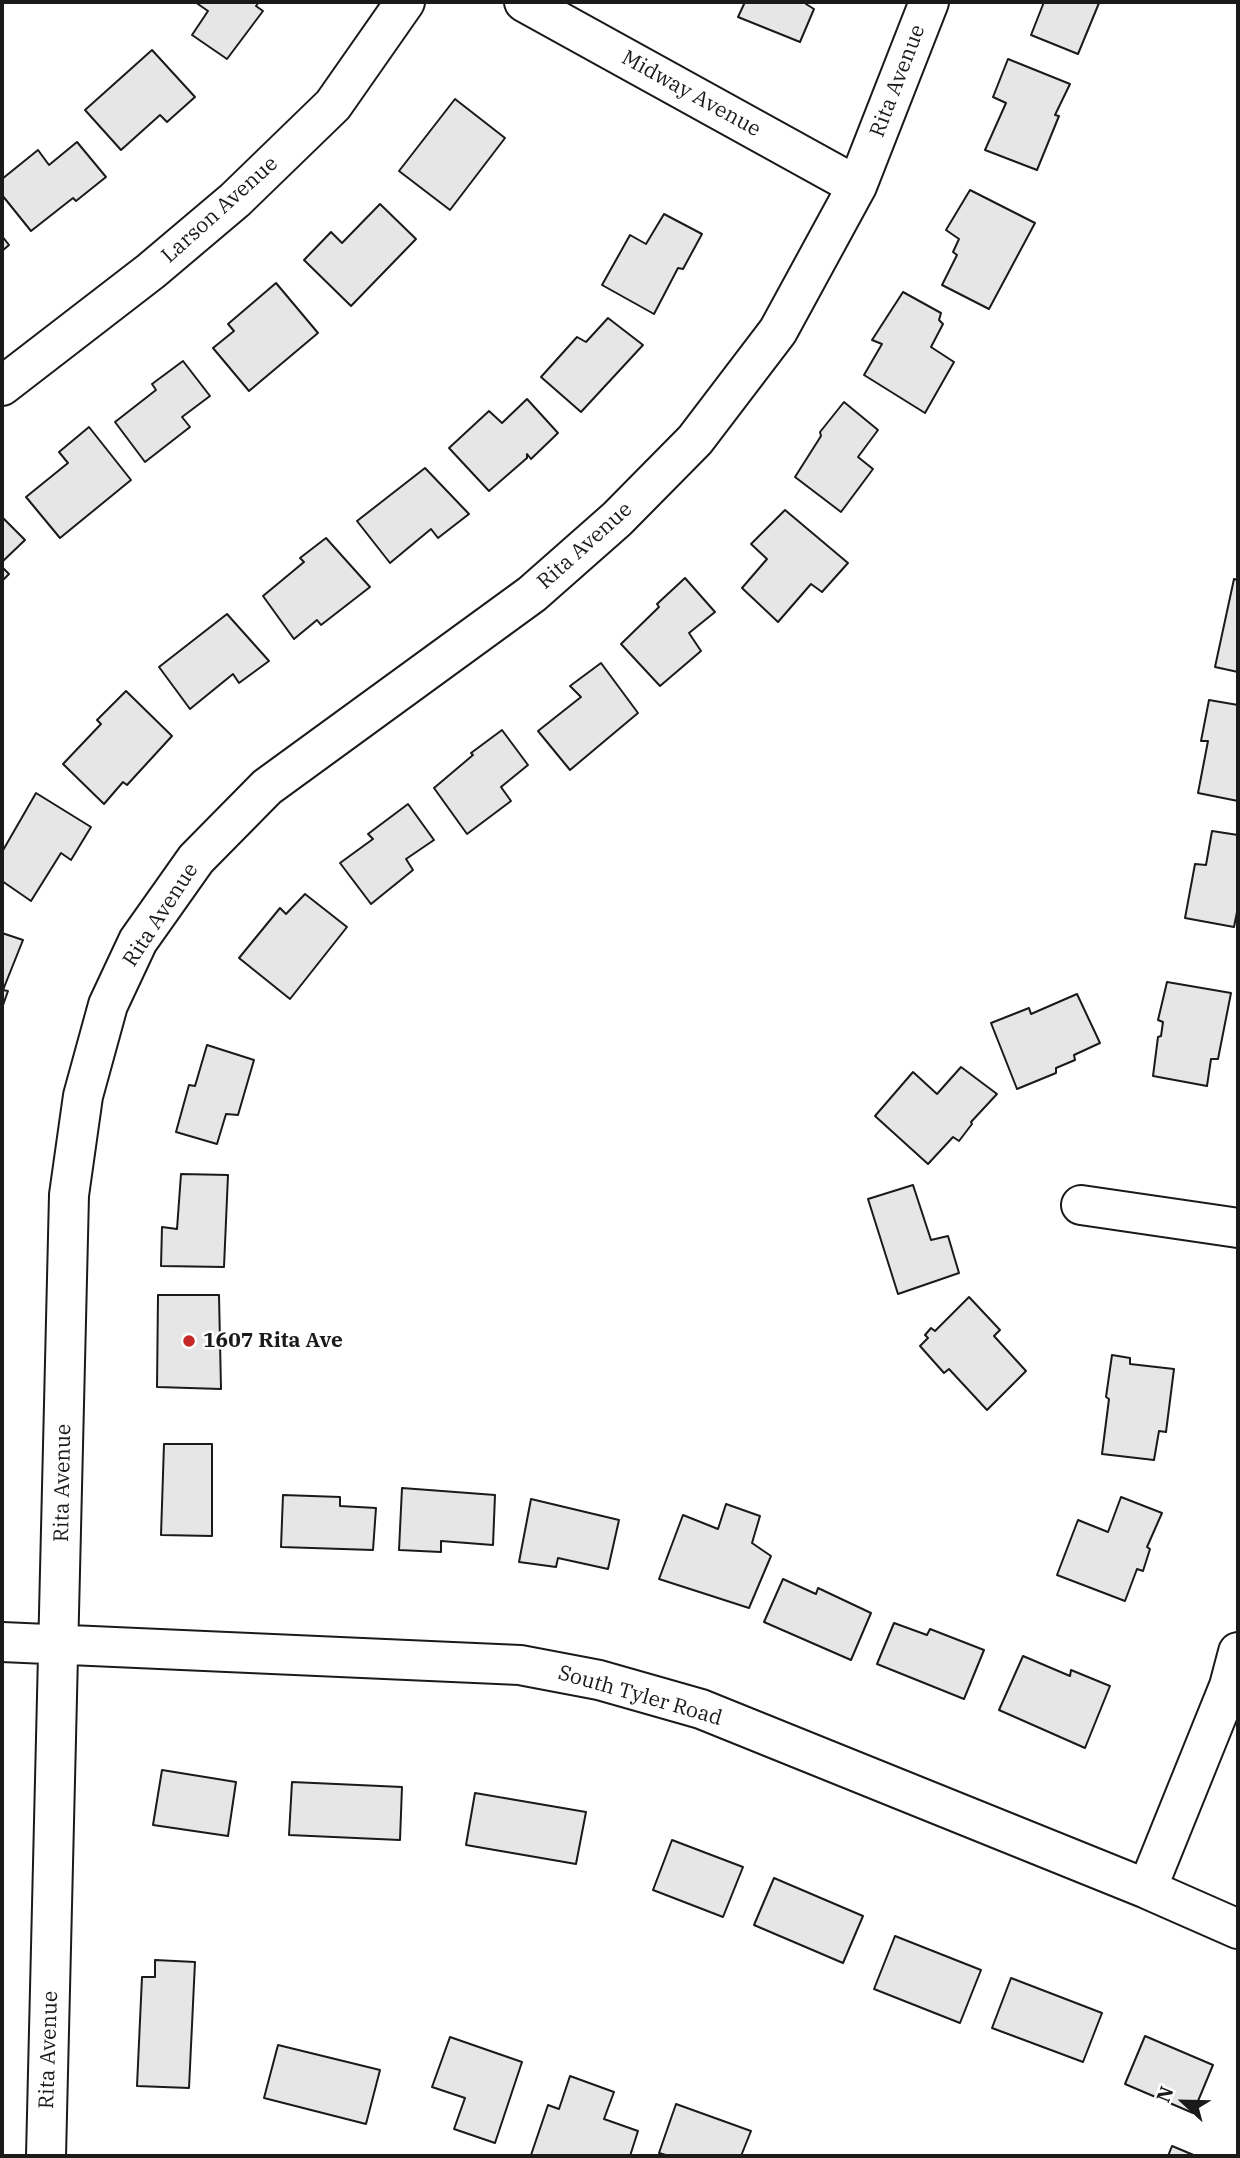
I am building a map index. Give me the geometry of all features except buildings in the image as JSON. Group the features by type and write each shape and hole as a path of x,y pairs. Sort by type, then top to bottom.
{"street":[{"name":"Larson Avenue","path":"2,386 151,271 235,200 333,105 405,2"},
{"name":"Midway Avenue","path":"524,2 857,186"},
{"name":"Rita Avenue","path":"46,2156 69,1195 83,1096 108,1005 138,941 196,859 267,787 532,594 617,519 695,440 778,331 857,186 929,2"},
{"path":"1081,1205 1238,1228"},
{"name":"South Tyler Road","path":"2,1642 520,1665 599,1680 701,1709 1147,1889 1238,1929"},
{"path":"1147,1889 1230,1686 1238,1652"}],"place":[{"name":"1607 Rita Ave","path":"189,1341"}]}
